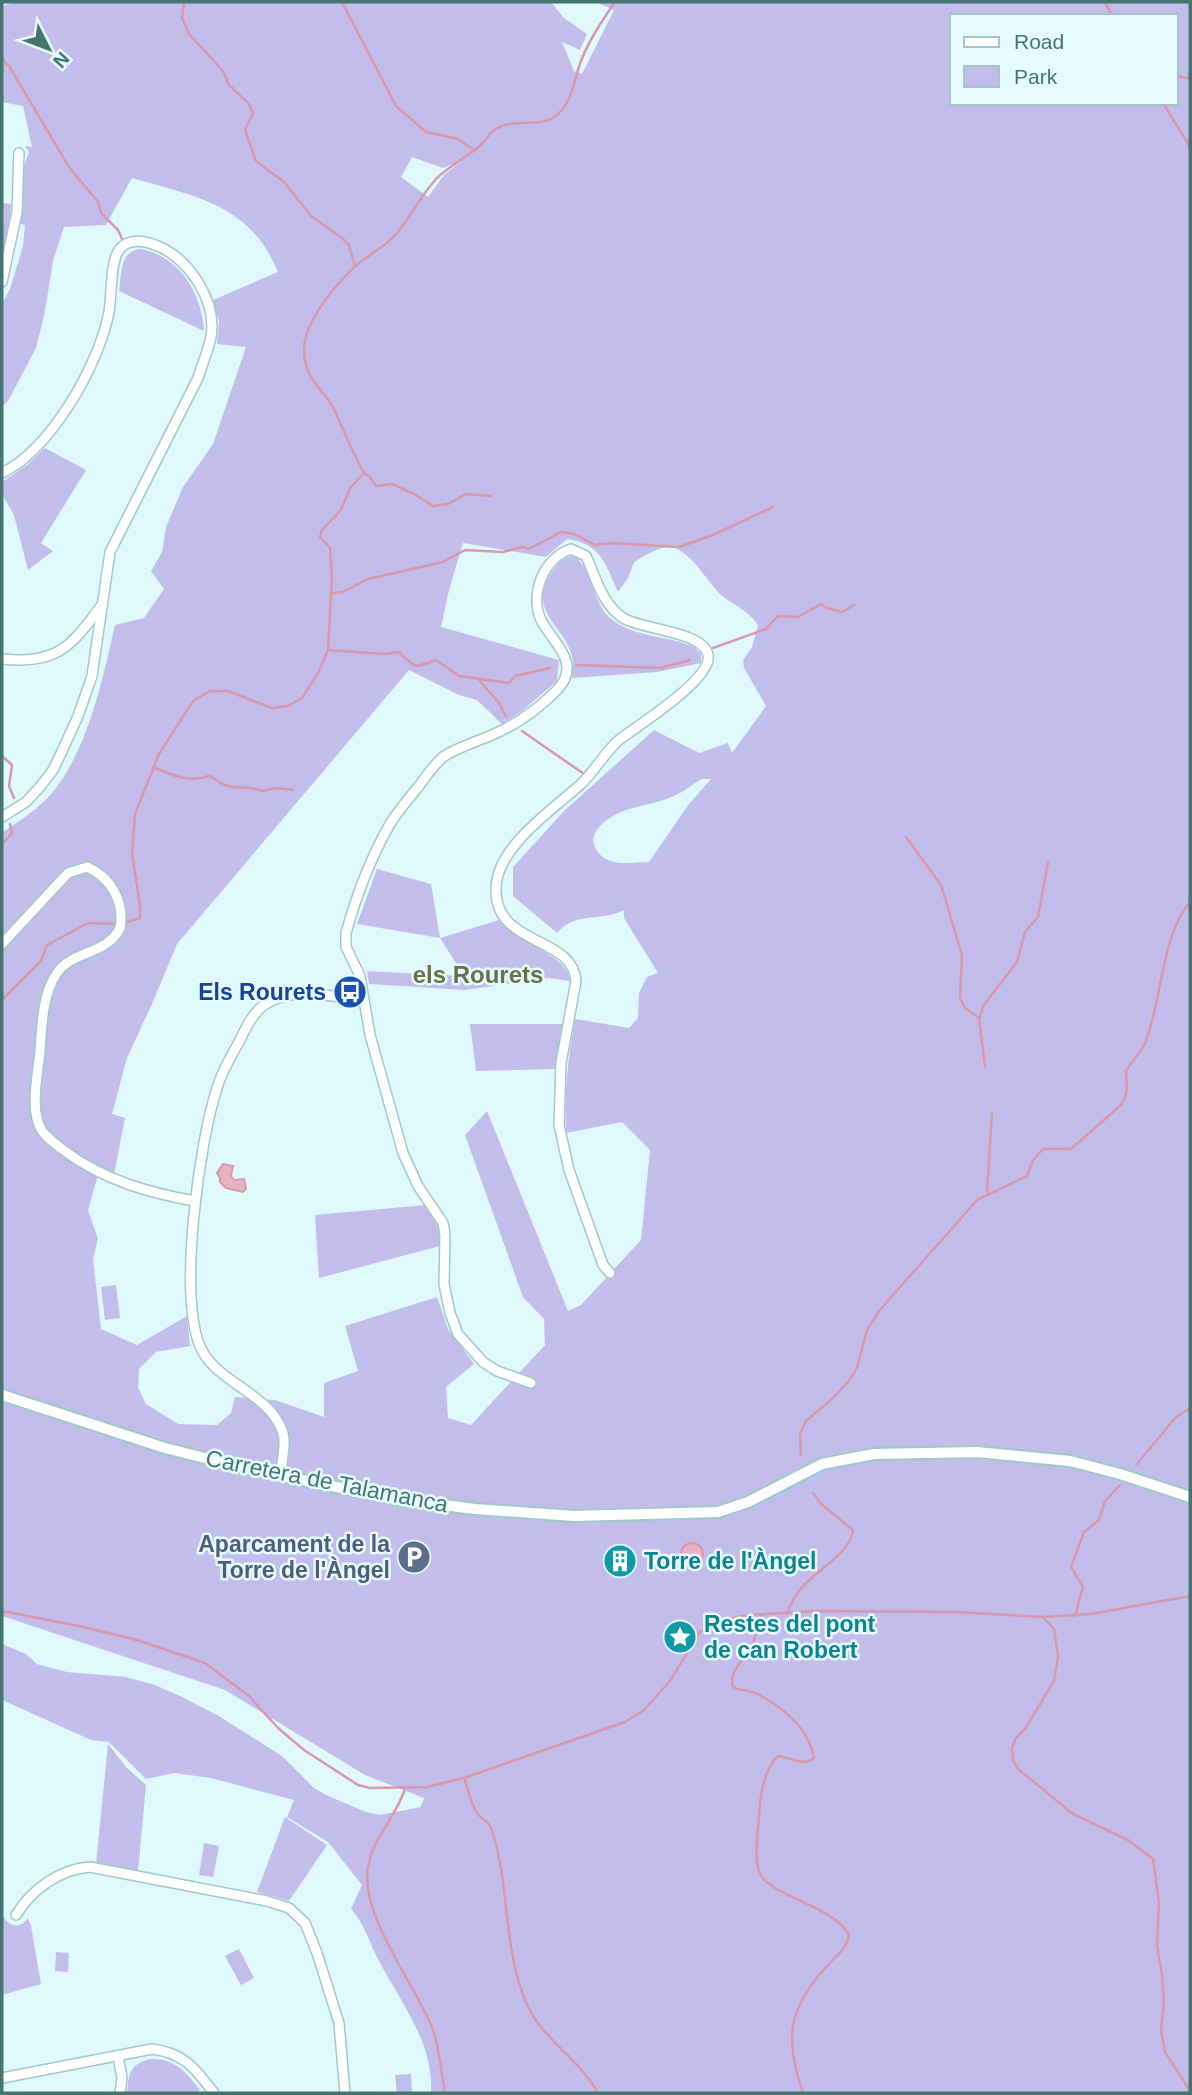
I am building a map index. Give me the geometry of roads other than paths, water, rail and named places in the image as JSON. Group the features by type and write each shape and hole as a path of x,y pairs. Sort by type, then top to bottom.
{"street":[{"path":"2,282 17,212 19,153"},
{"path":"2,473 20,461 47,433 90,367 102,342 109,311 115,259 121,247 130,242 149,243 176,256 187,266 203,292 212,322 211,337 198,378 117,536 108,559 92,676 64,749 39,788 26,802 2,817"},
{"path":"531,1383 497,1371 469,1349 458,1334 444,1284 443,1223 418,1186 402,1153 370,1035 360,976 346,947 346,933 391,822 442,758 513,725 559,688 567,669 566,657 540,618 537,595 545,570 552,560 571,549 586,556 603,597 613,610 637,624 688,637 705,647 708,655 705,671 693,684 618,742 582,783 528,831 509,854 496,883 496,903 505,920 523,934 563,956 571,963 575,972 575,990 561,1063 559,1125 569,1170 603,1265 610,1273"},
{"path":"2,659 31,661 55,654 76,638 102,605"},
{"path":"2,944 68,873 88,867 106,878 116,895 121,915 117,934 106,946 66,964 56,974 49,989 40,1050 37,1116 41,1130 54,1143 93,1169 153,1193 195,1201"},
{"path":"282,1475 280,1465 284,1436 274,1416 252,1394 220,1371 199,1345 195,1330 191,1269 195,1201 208,1123 218,1084 252,1017 267,1003 291,995 363,1000"},
{"name":"Carretera de Talamanca","path":"2,1395 165,1448 282,1475 423,1503 550,1515 636,1516 734,1508 818,1466 874,1454 977,1452 1088,1465 1190,1497"},
{"path":"16,1915 39,1888 72,1870 90,1867 267,1900 289,1908 305,1923 327,1982 339,2023 345,2093"},
{"path":"2,2078 152,2049 169,2052 192,2066 214,2093"},
{"path":"118,2056 122,2078 120,2093"}],"waterway":[{"path":"184,2 182,18 189,34 224,72 228,84 248,103 253,113 245,130 256,161 284,182 311,216 349,245 355,266"},
{"path":"342,2 396,106 426,132 458,139 474,150"},
{"path":"124,923 140,918 132,853 135,814 159,754 193,701 210,691 228,691 272,708 288,706 302,698 318,673 328,650 332,577 330,548 320,537 322,530 341,510 350,488 364,473 331,403 311,378 305,362 305,340 315,315 351,271 397,233 437,178 480,146 494,130 510,124 544,121 558,114 570,96 588,46 615,2"},
{"path":"1105,2 1111,14"},
{"path":"2,59 9,66 69,167 98,202 101,213 118,230 123,241"},
{"path":"1178,76 1190,77"},
{"path":"1164,105 1190,147"},
{"path":"364,473 376,486 392,484 433,506 448,504 466,494 491,496"},
{"path":"333,593 343,592 368,579 443,562 465,550 503,552 523,547 529,549 561,532 574,534 595,545 612,543 679,547 713,535 773,507"},
{"path":"713,648 766,629 778,616 798,617 821,604 842,612 854,605"},
{"path":"329,650 384,654 399,652 416,666 436,660 459,676 509,683 515,676 550,668"},
{"path":"576,665 661,668 690,660"},
{"path":"479,680 499,703 506,716"},
{"path":"522,731 584,774"},
{"path":"2,756 12,765 9,786 14,798"},
{"path":"153,767 188,778 209,776 230,786 262,791 276,788 293,790"},
{"path":"2,844 12,833 10,824"},
{"path":"906,837 941,885 962,955 960,998 965,1008 979,1018 985,1067"},
{"path":"980,1018 983,1006 1017,962 1025,932 1038,917 1048,862"},
{"path":"801,1455 800,1434 806,1421 848,1382 857,1368 867,1330 879,1311 977,1200 1027,1176 1033,1160 1043,1149 1071,1149 1121,1105 1127,1092 1126,1071 1143,1047 1151,1027 1173,932 1190,902"},
{"path":"2,1000 41,961 47,945 88,923 117,924"},
{"path":"987,1192 992,1112"},
{"path":"1137,1464 1175,1418 1190,1408"},
{"path":"1075,1616 1083,1587 1071,1567 1084,1532 1099,1520 1105,1501 1120,1485"},
{"path":"787,1613 802,1587 841,1553 853,1530 821,1504 813,1493"},
{"path":"2,1611 137,1640 205,1663 249,1696 278,1728 304,1750 358,1785 370,1788 427,1787 464,1778 625,1722 644,1710 670,1681 700,1632 717,1621 748,1615 819,1611 957,1612 1043,1617 1091,1614 1190,1596"},
{"path":"761,1615 751,1648 733,1675 733,1687 755,1693 784,1711 806,1737 814,1758 801,1762 778,1756 769,1769 763,1784 759,1809 759,1871 764,1880 773,1887 828,1915 849,1935 844,1948 805,1995 793,2024 793,2056 803,2093"},
{"path":"1044,1618 1054,1629 1058,1657 1054,1681 1025,1729 1016,1738 1012,1748 1013,1760 1018,1769 1073,1814 1128,1840 1153,1859 1159,1902 1157,1946 1164,2001 1161,2030 1165,2052 1190,2091"},
{"path":"464,1778 475,1810 488,1823 493,1834 514,1961 526,2002 541,2027 581,2069 598,2093"},
{"path":"405,1789 371,1856 368,1886 380,1928 433,2030 445,2093"}],"place":[{"name":"Els Rourets","path":"350,992"},
{"name":"Aparcament de la Torre de l'Àngel","path":"414,1557"},
{"name":"Torre de l'Àngel","path":"620,1561"},
{"name":"Restes del pont de can Robert","path":"680,1637"}],"district":[{"name":"els Rourets","path":"478,974"}]}
